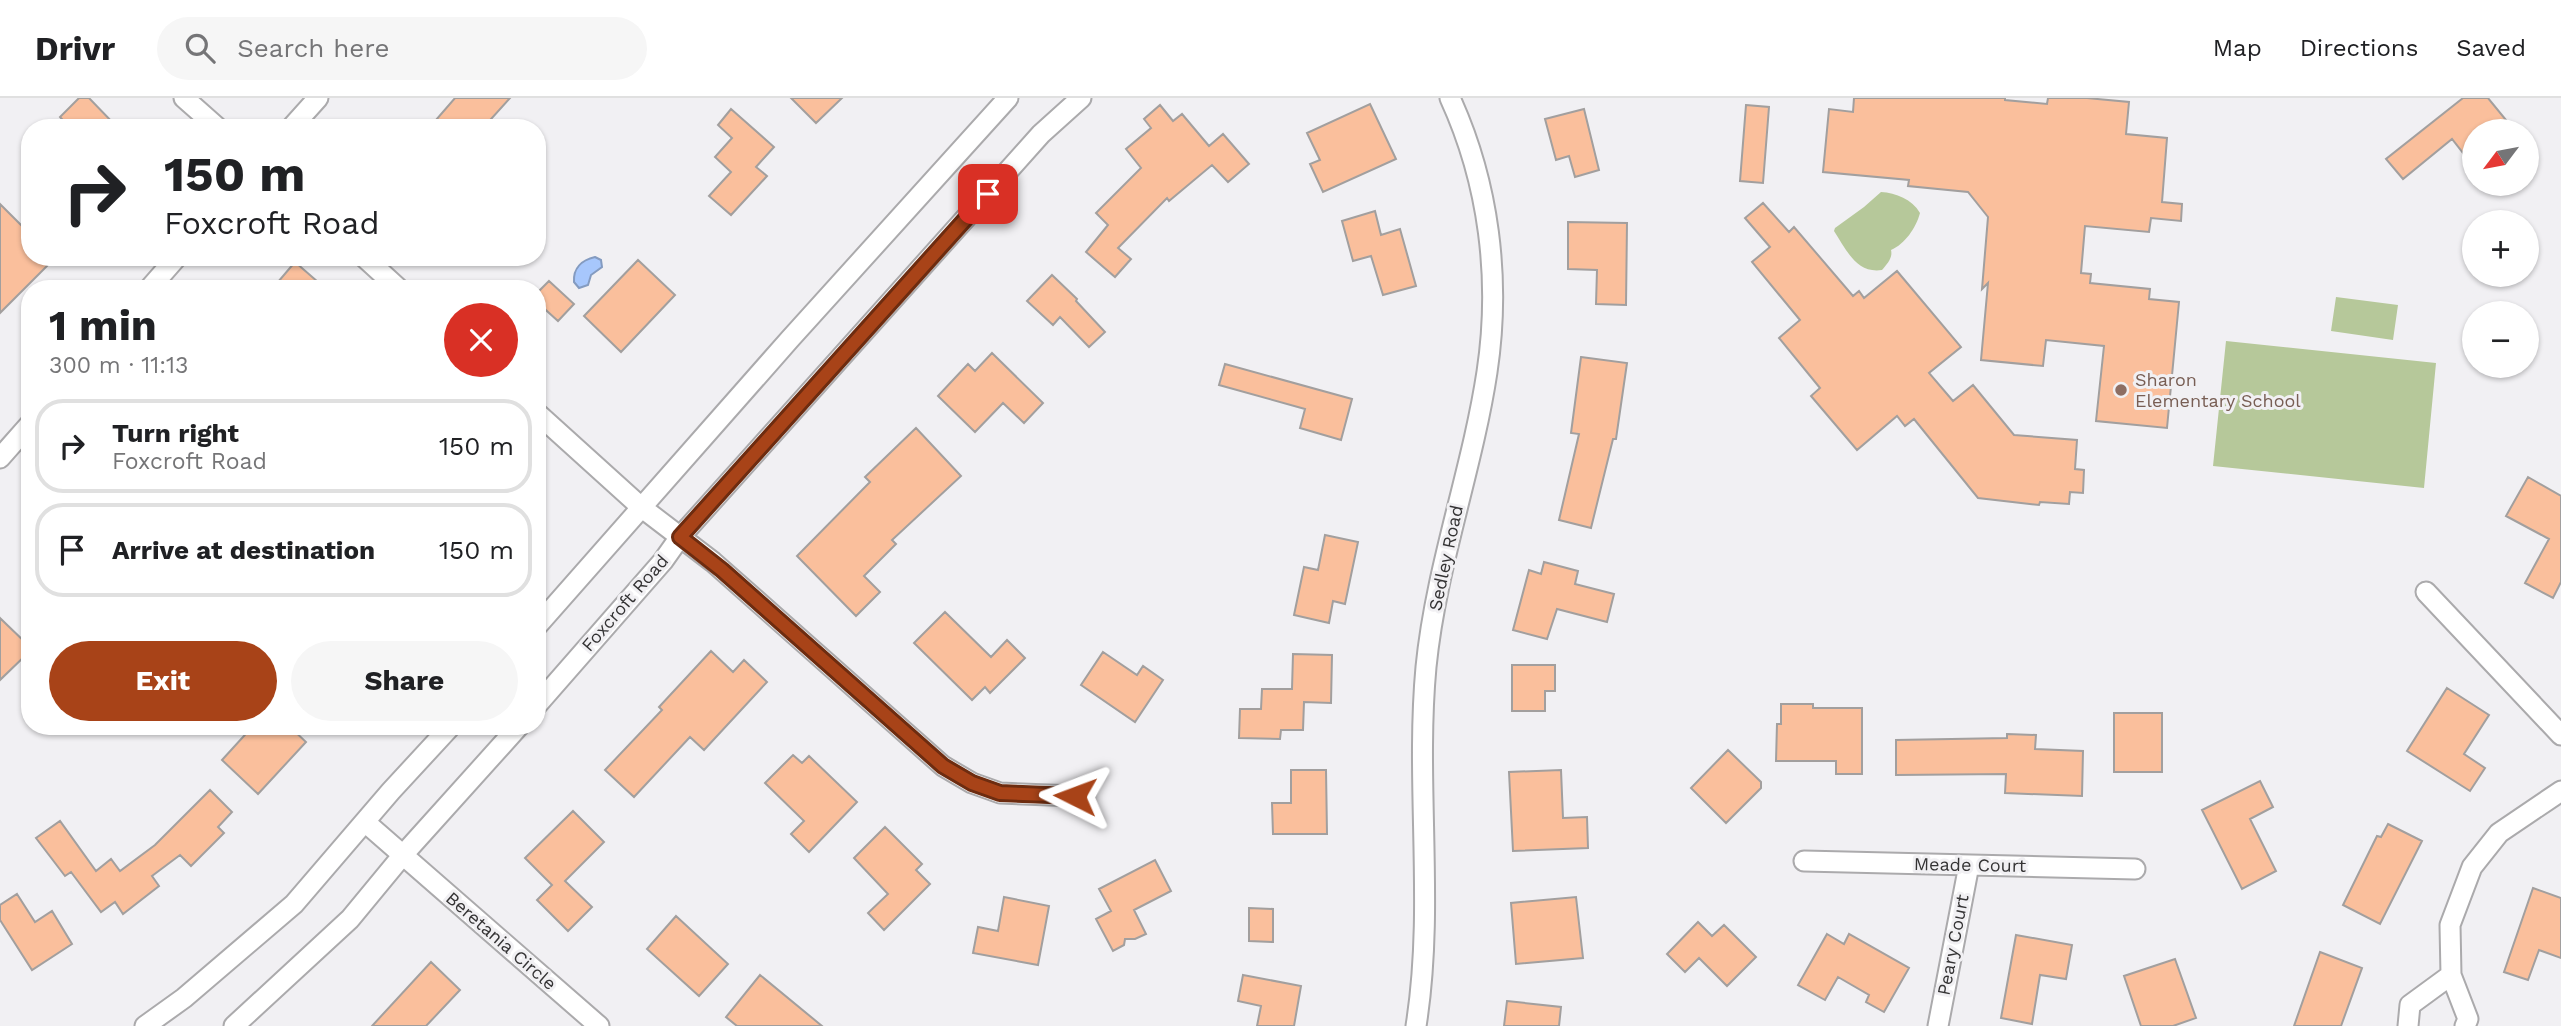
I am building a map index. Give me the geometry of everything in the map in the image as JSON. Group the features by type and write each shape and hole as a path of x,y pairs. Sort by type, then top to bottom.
{"street":[{"path":"184,98 208,119"},
{"path":"299,119 318,98"},
{"path":"546,616 1008,98"},
{"name":"Foxcroft Road","path":"546,695 663,561 680,537 1041,134 1081,98"},
{"name":"Sedley Road","path":"1416,1026 1424,940 1423,731 1426,669 1444,557 1487,374 1493,298 1490,241 1484,200 1471,150 1450,98"},
{"path":"157,280 169,266"},
{"path":"374,266 389,280"},
{"path":"546,421 641,507 722,570 943,766 972,783 1000,793 1075,796"},
{"path":"0,458 21,434"},
{"path":"2426,592 2561,735"},
{"path":"145,1026 184,998 294,904 444,735"},
{"path":"234,1026 350,919 402,856 511,735"},
{"path":"2465,1026 2468,1019 2451,975 2450,925 2472,867 2499,833 2561,791"},
{"name":"Beretania Circle","path":"365,822 599,1026"},
{"name":"Meade Court","path":"1804,861 2135,869"},
{"name":"Peary Court","path":"1938,1026 1969,865"},
{"path":"2407,1026 2410,1005 2451,975"}],"green space":[{"path":"1881,192 1903,198 1913,204 1920,213 1909,235 1891,250 1890,258 1882,270 1873,270 1865,268 1853,259 1834,231"},
{"path":"2336,297 2398,305 2393,340 2331,331"},
{"path":"2226,341 2436,363 2424,488 2213,466"}],"water":[{"path":"595,257 601,260 602,267 591,275 588,285 579,288 574,282 577,269 586,260"}],"building":[{"path":"79,98 89,98 109,119 62,119 60,117"},
{"path":"455,98 510,98 491,119 437,119"},
{"path":"791,98 842,98 816,123"},
{"path":"1854,98 2005,98 2047,104 2048,98 2087,98 2129,102 2126,134 2167,138 2162,202 2182,204 2181,221 2151,218 2149,232 2085,226 2081,273 2091,274 2090,283 2150,289 2149,299 2179,302 2167,428 2096,421 2104,346 2046,340 2043,366 1981,360 1988,283 1982,289 1988,217 1968,192 1908,186 1909,180 1823,172 1829,109 1853,112"},
{"path":"2463,98 2488,98 2505,119 2462,119 2462,152 2452,139 2403,179 2386,159"},
{"path":"1370,104 1396,159 1323,192 1310,164 1320,160 1307,133"},
{"path":"1160,105 1173,121 1182,114 1209,146 1223,134 1249,164 1228,182 1212,165 1169,201 1167,198 1118,248 1131,259 1115,277 1086,252 1108,225 1096,213 1141,168 1126,149 1151,128 1144,119"},
{"path":"1746,105 1769,107 1763,183 1740,181"},
{"path":"731,109 774,147 756,167 767,176 731,215 709,196 731,172 715,157 732,138 718,125"},
{"path":"1584,109 1599,170 1575,177 1569,156 1556,160 1545,119"},
{"path":"1763,203 1789,232 1794,227 1853,296 1859,291 1864,298 1897,271 1961,347 1929,373 1953,401 1973,385 2014,435 2077,440 2075,469 2084,470 2083,493 2070,492 2069,504 2040,502 2039,505 1978,498 1914,419 1905,426 1897,416 1857,450 1811,396 1820,388 1779,338 1800,320 1752,262 1770,247 1745,218"},
{"path":"0,204 21,225 21,266 47,266 33,280 21,280 21,292 0,313"},
{"path":"1375,211 1381,235 1400,229 1416,286 1383,295 1371,256 1353,261 1342,221"},
{"path":"1568,222 1627,223 1626,305 1596,304 1597,270 1568,269"},
{"path":"638,260 675,295 621,352 584,316"},
{"path":"292,266 300,266 316,280 280,280"},
{"path":"1052,275 1105,332 1089,347 1060,317 1053,325 1027,301"},
{"path":"549,281 574,304 558,321 546,310 546,284"},
{"path":"992,353 1043,403 1024,423 1003,403 975,432 938,396 968,364 975,371"},
{"path":"1581,357 1627,363 1616,439 1613,439 1591,528 1559,520 1579,434 1571,433"},
{"path":"1225,364 1352,399 1341,440 1300,428 1305,409 1219,385"},
{"path":"916,428 961,476 892,540 896,544 864,576 880,592 856,616 797,556 870,482 865,477"},
{"path":"2528,477 2561,496 2561,582 2553,598 2525,583 2549,539 2506,516"},
{"path":"1325,535 1358,542 1345,604 1333,601 1329,623 1294,615 1304,567 1318,570"},
{"path":"1544,562 1578,571 1575,584 1614,594 1607,622 1557,609 1547,639 1513,630 1529,570 1541,574"},
{"path":"945,612 991,657 1007,640 1025,658 990,693 985,687 972,700 914,643"},
{"path":"0,618 21,638 21,660 0,680"},
{"path":"711,651 733,672 744,660 767,682 704,750 690,737 634,797 605,770 662,710 659,707"},
{"path":"1103,652 1137,675 1143,666 1163,680 1135,722 1081,685"},
{"path":"1293,654 1332,655 1331,703 1304,702 1303,730 1281,730 1280,739 1239,738 1240,709 1261,709 1262,689 1292,689"},
{"path":"1512,665 1555,665 1555,691 1545,691 1545,711 1512,711"},
{"path":"2447,688 2489,715 2464,754 2485,768 2470,791 2407,751"},
{"path":"1781,704 1813,704 1813,708 1862,708 1862,774 1836,774 1836,761 1776,761 1777,724 1781,724"},
{"path":"2114,713 2162,713 2162,772 2114,772"},
{"path":"2007,734 2036,735 2035,749 2083,751 2082,796 2005,793 2006,774 1896,775 1896,740 2007,738"},
{"path":"245,735 299,735 306,742 258,794 222,760"},
{"path":"1728,750 1761,782 1761,788 1726,823 1691,788"},
{"path":"793,755 802,763 809,756 857,802 809,852 791,834 804,821 765,783"},
{"path":"1291,770 1326,770 1327,834 1273,834 1272,803 1291,803"},
{"path":"1561,770 1563,818 1587,817 1588,848 1513,851 1509,772"},
{"path":"2260,781 2273,807 2250,819 2276,871 2242,889 2202,810"},
{"path":"210,790 232,812 218,827 224,833 191,866 180,855 152,876 159,886 123,914 115,902 101,912 71,872 65,876 36,838 60,821 96,871 111,859 120,871 155,845"},
{"path":"573,811 604,842 565,881 592,907 568,931 537,900 552,885 525,858"},
{"path":"2388,824 2422,841 2380,924 2343,905 2377,836 2381,837"},
{"path":"885,827 922,864 916,870 930,884 884,930 868,913 888,894 854,858"},
{"path":"1155,860 1171,891 1134,910 1146,934 1135,939 1125,939 1124,945 1113,951 1096,919 1111,911 1099,889"},
{"path":"2533,888 2561,898 2561,958 2539,950 2528,980 2504,972"},
{"path":"17,894 35,922 52,911 72,944 32,970 0,920 0,905"},
{"path":"1004,897 1049,906 1038,965 973,953 978,927 998,931"},
{"path":"1576,897 1583,958 1516,964 1511,903"},
{"path":"1249,908 1273,909 1273,942 1249,941"},
{"path":"676,916 728,964 699,996 647,949"},
{"path":"1698,922 1712,936 1724,925 1756,957 1727,986 1699,958 1685,972 1667,954"},
{"path":"1827,934 1844,944 1849,934 1909,968 1884,1012 1866,1002 1869,995 1838,977 1825,1000 1798,985"},
{"path":"2016,935 2072,945 2066,979 2040,975 2032,1024 2001,1018"},
{"path":"2320,952 2362,968 2341,1026 2294,1026"},
{"path":"2175,959 2196,1018 2173,1026 2141,1026 2124,976"},
{"path":"431,962 460,990 426,1026 372,1026"},
{"path":"760,975 822,1026 737,1026 726,1017"},
{"path":"1243,975 1301,986 1294,1026 1257,1026 1261,1006 1238,1001"},
{"path":"1507,1001 1561,1007 1559,1026 1504,1026"}],"place":[{"name":"Sharon Elementary School","path":"2121,390"}],"route":[{"path":"988,194 680,537 722,570 943,766 972,783 1000,793 1075,796"}]}
